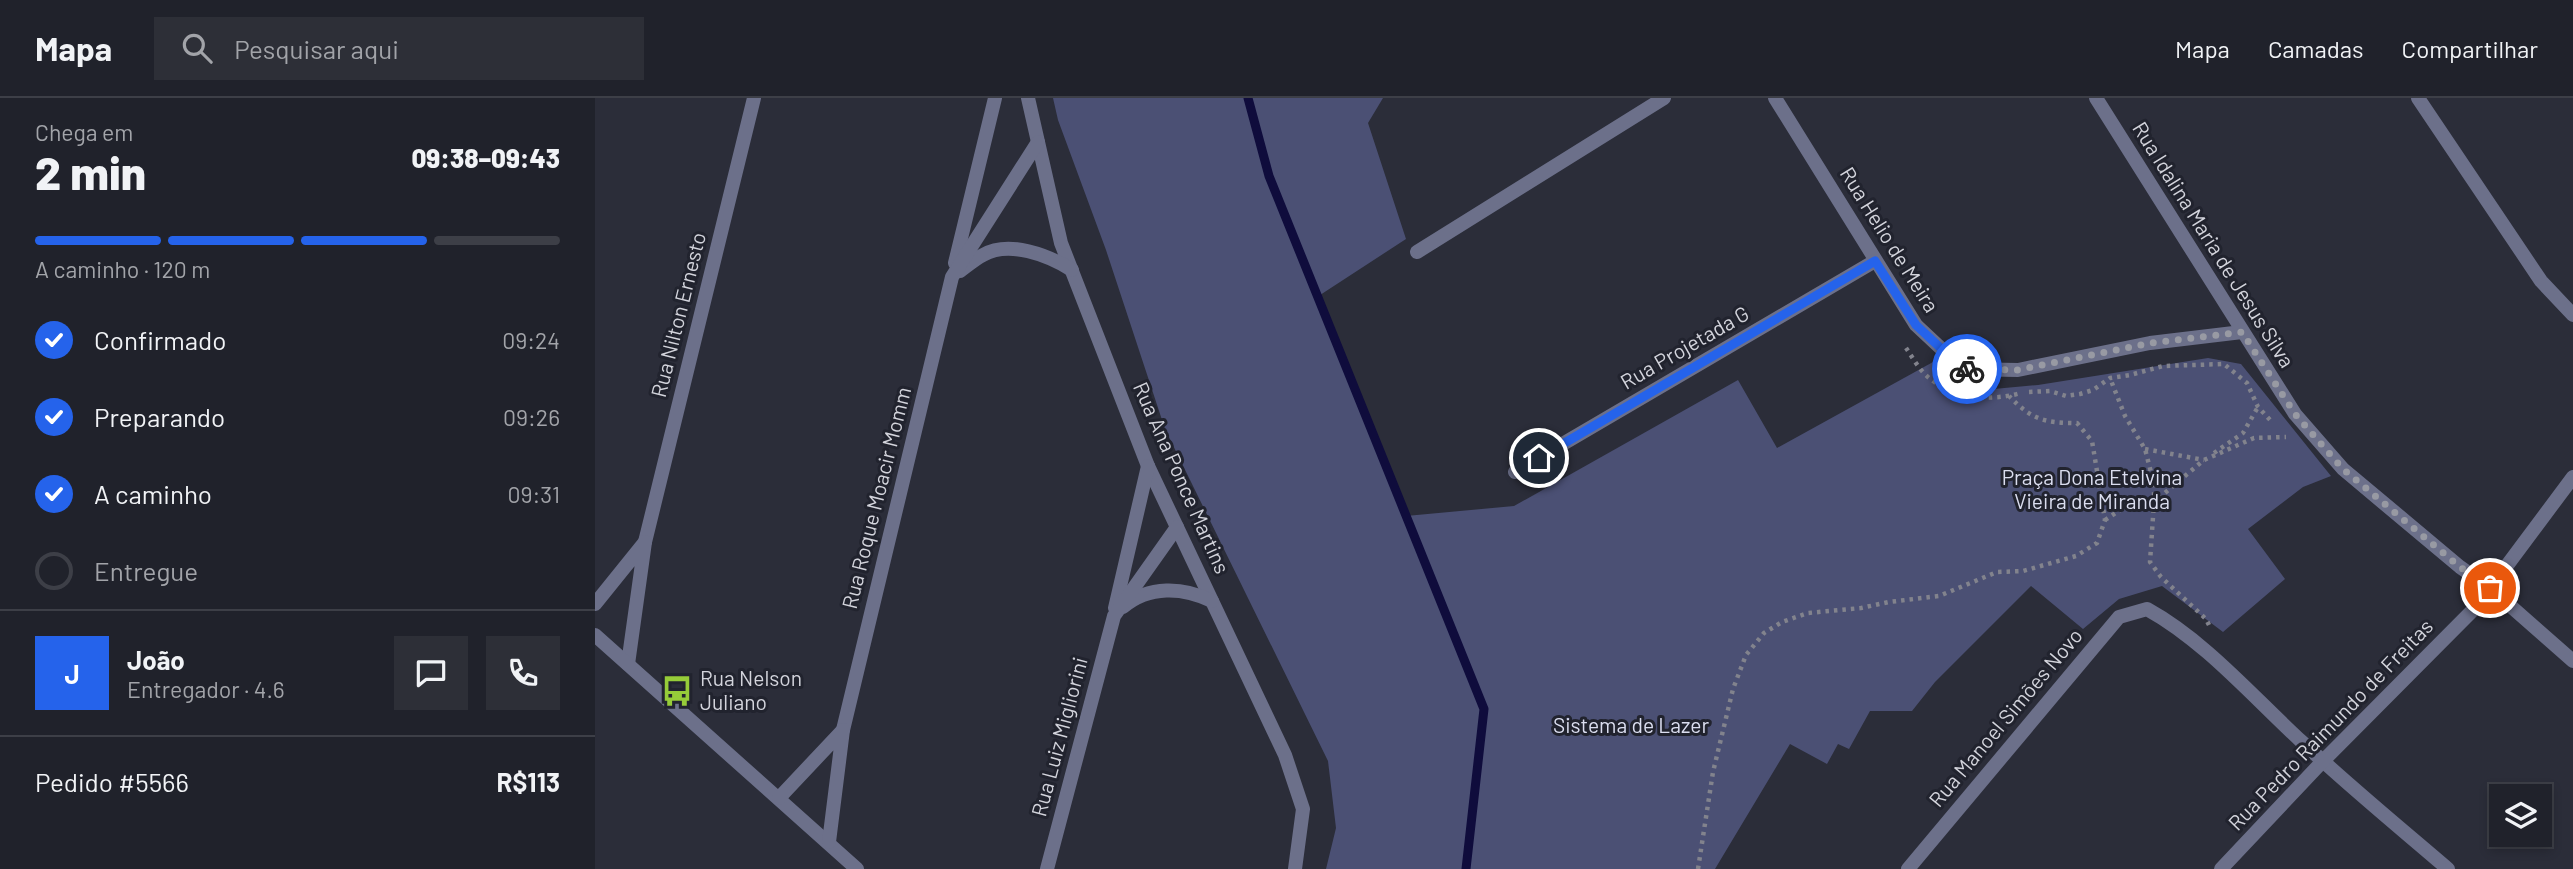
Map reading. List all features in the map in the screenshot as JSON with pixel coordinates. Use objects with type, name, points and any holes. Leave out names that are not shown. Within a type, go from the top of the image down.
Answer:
[{"type":"street","name":"Rua Nilton Ernesto","points":[[628,664],[645,542],[754,98]]},
{"type":"street","name":"Rua Roque Moacir Momm","points":[[829,842],[843,730],[995,98]]},
{"type":"street","name":"Rua Ana Ponce Martins","points":[[1028,98],[1061,243],[1148,466],[1285,755],[1303,809],[1295,869]]},
{"type":"street","points":[[1417,252],[1664,98]]},
{"type":"street","name":"Rua Helio de Meira","points":[[1775,98],[1916,325],[1963,369],[2018,370],[2151,343],[2242,332]]},
{"type":"street","name":"Rua Idalina Maria de Jesus Silva","points":[[2096,98],[2295,414],[2343,469],[2460,567],[2490,588],[2573,661]]},
{"type":"street","points":[[2418,98],[2541,281],[2573,315]]},
{"type":"street","name":"Rua Roque Moacir Momm","points":[[952,277],[1038,142]]},
{"type":"street","points":[[952,277],[985,253],[1010,249],[1054,259],[1072,270]]},
{"type":"street","name":"Rua Projetada G","points":[[1515,472],[1875,261]]},
{"type":"street","name":"Rua Luiz Migliorini","points":[[1047,869],[1114,616],[1148,466]]},
{"type":"street","name":"Rua Pedro Raimundo de Freitas","points":[[2221,869],[2322,762],[2476,607],[2573,477]]},
{"type":"street","name":"Rua Luiz Migliorini","points":[[1114,616],[1177,527]]},
{"type":"street","name":"Rua Nilton Ernesto","points":[[595,604],[645,542]]},
{"type":"street","points":[[1114,616],[1131,601],[1157,590],[1181,591],[1212,601]]},
{"type":"street","name":"Rua Manoel Simões Novo","points":[[1908,869],[2119,617],[2147,609],[2169,621],[2212,658]]},
{"type":"street","points":[[595,635],[857,869]]},
{"type":"street","points":[[2212,658],[2322,762],[2448,869]]},
{"type":"street","name":"Rua Roque Moacir Momm","points":[[779,798],[843,730]]},
{"type":"path","points":[[1903,344],[1924,373],[1952,392],[1986,399],[2027,392],[2050,391],[2066,396],[2080,394],[2092,390],[2110,378],[2163,366],[2224,364],[2247,383],[2259,407],[2294,444]]},
{"type":"path","points":[[2110,378],[2125,416],[2145,449],[2154,484],[2151,562],[2161,577],[2206,619],[2217,643],[2212,658]]},
{"type":"path","points":[[1698,869],[1713,772],[1733,689],[1746,656],[1764,633],[1782,622],[1808,613],[1939,596],[1997,572],[2023,571],[2076,556],[2097,543],[2105,520],[2092,441],[2077,423],[2038,419],[2024,412],[2009,396]]},
{"type":"path","points":[[2105,520],[2123,508],[2154,502],[2204,460],[2243,433],[2259,407]]},
{"type":"path","points":[[2145,449],[2204,460],[2254,438],[2286,437]]},
{"type":"green space","points":[[1053,98],[1383,98],[1368,123],[1406,239],[1317,297],[1406,516],[1514,506],[1738,380],[1777,448],[1933,362],[1954,382],[1983,390],[2038,385],[2208,358],[2241,364],[2331,476],[2303,487],[2248,529],[2285,579],[2223,632],[2162,586],[2119,599],[2083,629],[2031,586],[1935,682],[1912,711],[1870,711],[1849,749],[1838,744],[1827,764],[1790,744],[1715,869],[1326,869],[1336,828],[1328,761],[1165,429],[1106,250],[1058,120]]},
{"type":"waterway","points":[[1248,98],[1269,176],[1484,709],[1466,869]]},
{"type":"way so far","points":[[1967,369],[2018,370],[2151,343],[2242,332],[2295,414],[2343,469],[2460,567],[2490,588]]},
{"type":"place","name":"Rua Nelson Juliano","points":[[677,691]]},
{"type":"route","points":[[1539,458],[1875,261],[1916,325],[1963,369],[1967,369]]},
{"type":"park label","name":"Praça Dona Etelvina Vieira de Miranda","points":[[2092,490]]},
{"type":"park label","name":"Sistema de Lazer","points":[[1631,726]]}]
